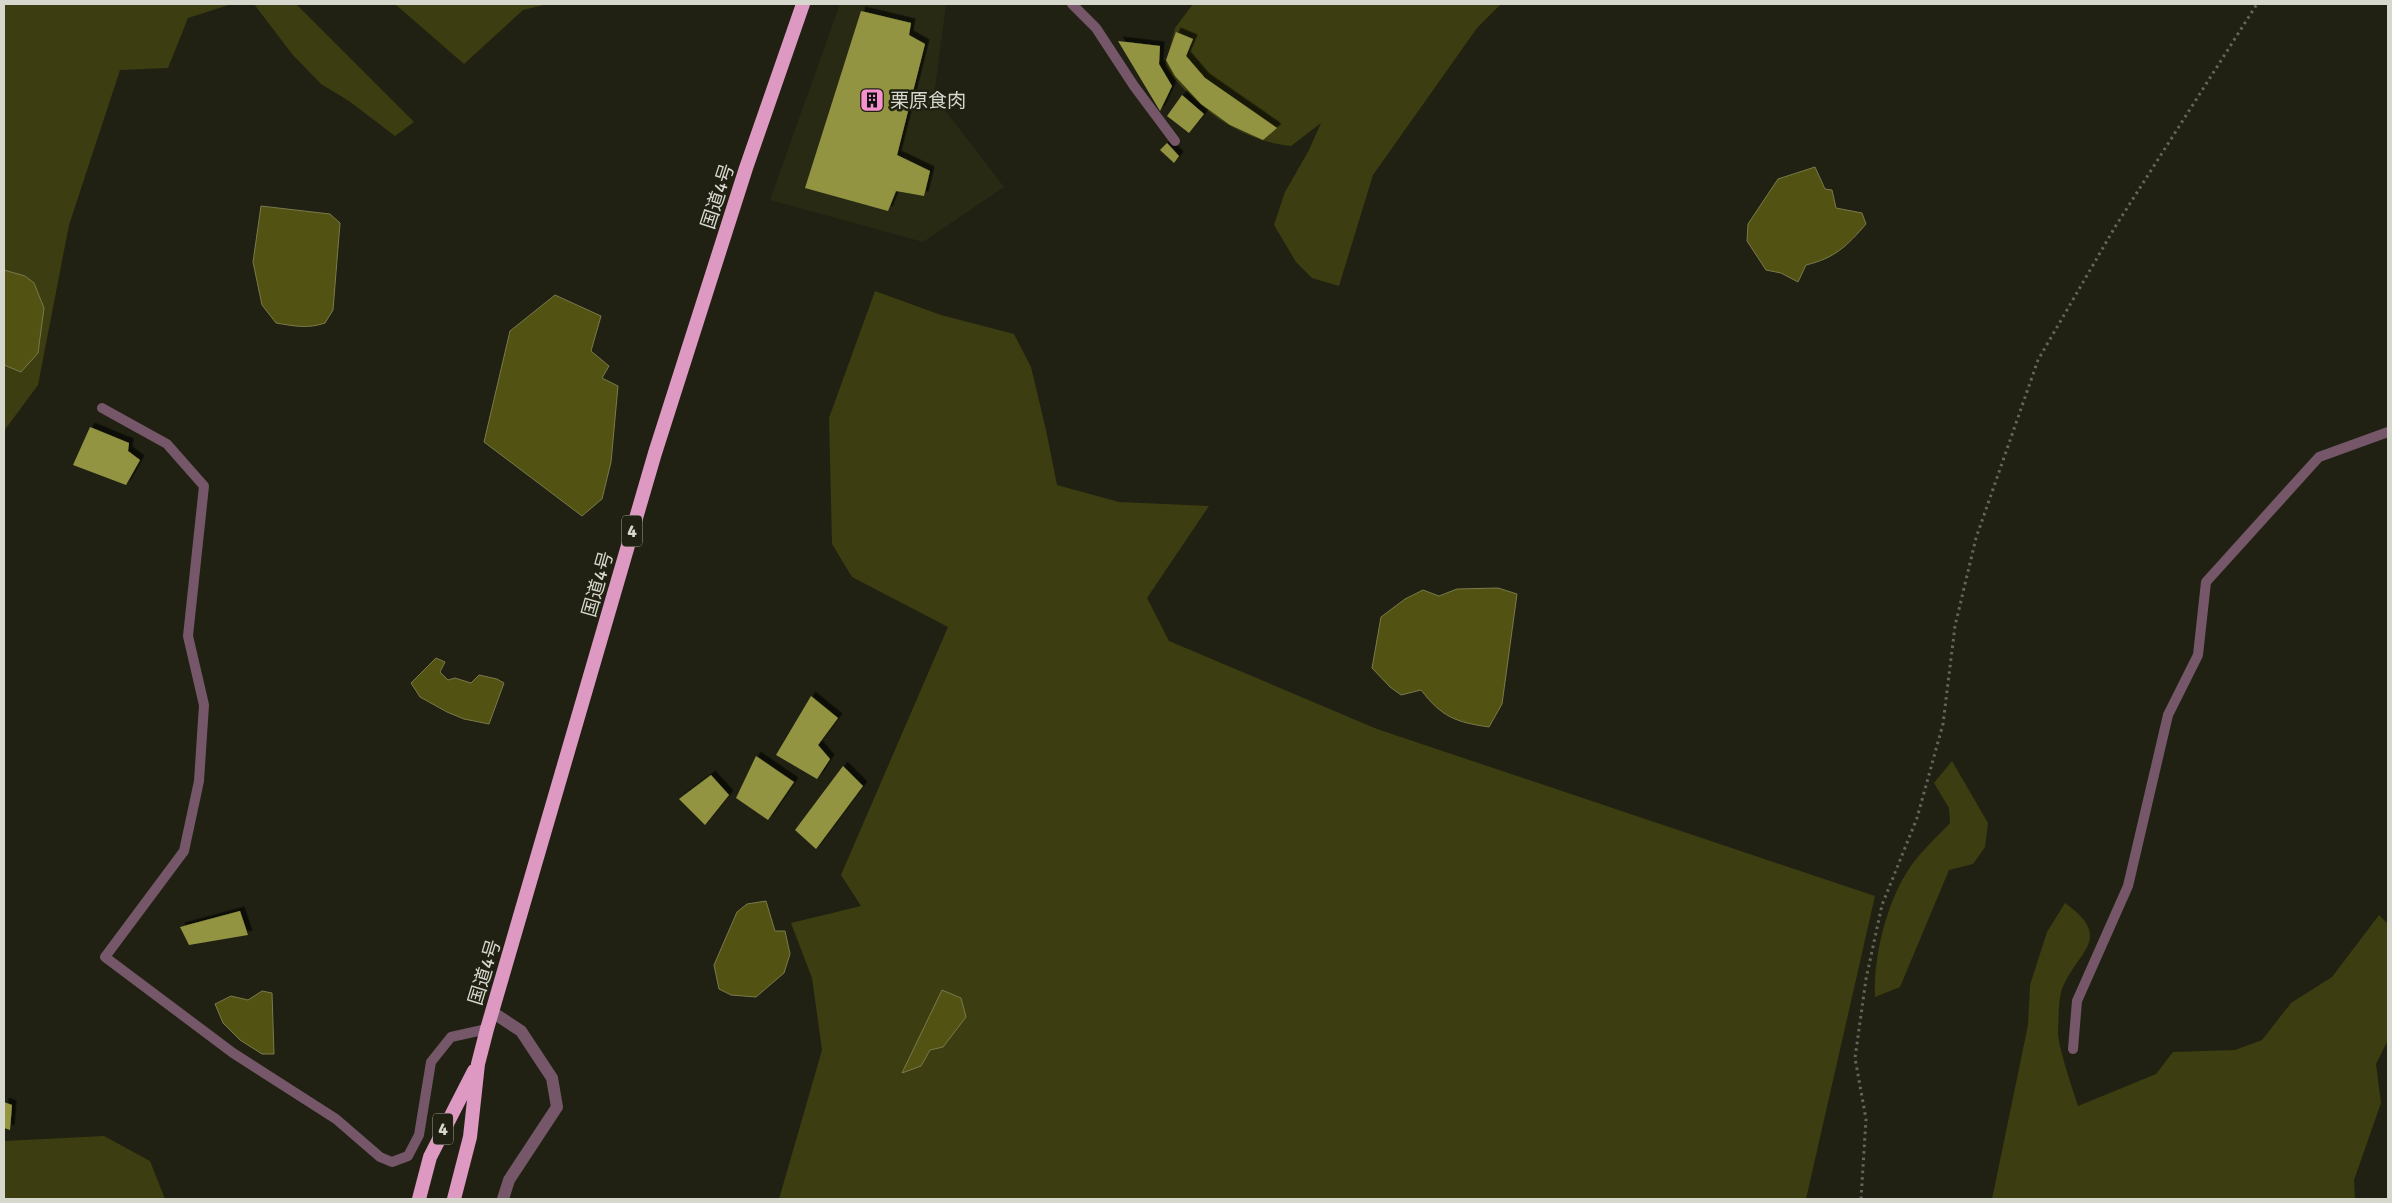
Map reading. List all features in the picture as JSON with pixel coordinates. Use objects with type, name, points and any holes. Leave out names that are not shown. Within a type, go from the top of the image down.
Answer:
[{"type":"highway","name":"国道4号","points":[[454,1199],[470,1136],[478,1064],[487,1029],[655,453],[746,168],[803,4]]},
{"type":"highway","name":"国道4号","points":[[419,1199],[430,1157],[478,1064]]},
{"type":"street","points":[[492,1012],[521,1031],[552,1078],[557,1107],[509,1180],[504,1199]]},
{"type":"lane","points":[[1072,4],[1096,28],[1134,86],[1175,141]]},
{"type":"lane","points":[[102,408],[167,444],[204,486],[188,636],[204,705],[199,781],[184,851],[104,957],[233,1053],[336,1119],[380,1157],[392,1162],[408,1156],[419,1136],[431,1062],[451,1037],[487,1029]]},
{"type":"lane","points":[[2074,1049],[2077,1000],[2128,886],[2168,715],[2198,654],[2206,582],[2319,457],[2388,432]]},
{"type":"path","points":[[1861,1199],[1866,1119],[1855,1058],[1866,979],[1882,905],[1917,818],[1943,724],[1956,626],[1976,538],[2038,360],[2114,227],[2257,4]]},
{"type":"shaded area","points":[[4,4],[232,4],[188,18],[168,68],[120,70],[69,225],[38,385],[4,431]]},
{"type":"shaded area","points":[[254,4],[296,4],[414,122],[395,136],[349,101],[321,84],[292,54]]},
{"type":"shaded area","points":[[395,4],[544,5],[523,10],[464,64]]},
{"type":"shaded area","points":[[840,4],[946,4],[934,96],[1004,187],[923,242],[770,200]]},
{"type":"shaded area","points":[[1193,4],[1501,4],[1477,28],[1373,175],[1339,286],[1312,278],[1296,262],[1274,225],[1285,192],[1309,150],[1321,123],[1291,146],[1272,143],[1254,137],[1220,120],[1190,96],[1165,67],[1175,28]]},
{"type":"shaded area","points":[[1815,167],[1825,189],[1832,190],[1836,208],[1862,213],[1866,224],[1853,239],[1833,255],[1806,265],[1798,282],[1781,273],[1766,270],[1747,241],[1748,224],[1778,179]]},
{"type":"shaded area","points":[[261,206],[330,214],[340,223],[333,310],[325,323],[295,326],[276,323],[262,305],[253,262]]},
{"type":"shaded area","points":[[4,270],[25,276],[34,283],[44,308],[38,353],[21,372],[4,365]]},
{"type":"shaded area","points":[[875,291],[941,315],[1014,334],[1031,367],[1057,485],[1119,502],[1209,506],[1147,598],[1169,641],[1377,729],[1875,896],[1806,1199],[779,1199],[822,1050],[812,978],[791,923],[861,906],[841,875],[948,627],[852,577],[832,544],[829,418]]},
{"type":"shaded area","points":[[555,295],[601,316],[591,351],[609,366],[602,378],[618,386],[611,462],[602,499],[582,516],[484,442],[510,331]]},
{"type":"shaded area","points":[[1498,588],[1517,594],[1502,704],[1489,727],[1467,723],[1450,717],[1421,690],[1401,695],[1390,687],[1372,668],[1381,617],[1405,599],[1423,590],[1439,596],[1457,589]]},
{"type":"shaded area","points":[[436,658],[445,662],[440,672],[448,680],[455,678],[471,683],[479,675],[497,679],[504,683],[489,724],[464,719],[420,697],[411,683]]},
{"type":"shaded area","points":[[1952,761],[1988,823],[1985,847],[1973,864],[1949,870],[1900,987],[1875,997],[1876,966],[1879,949],[1882,933],[1893,900],[1911,865],[1950,823],[1949,808],[1934,783]]},
{"type":"shaded area","points":[[766,901],[775,931],[785,931],[790,954],[784,973],[756,997],[731,995],[719,989],[714,965],[737,912],[747,904]]},
{"type":"shaded area","points":[[2065,903],[2080,915],[2088,926],[2090,936],[2083,955],[2068,976],[2062,989],[2059,1005],[2058,1032],[2060,1048],[2078,1106],[2156,1074],[2173,1052],[2235,1050],[2262,1040],[2291,1003],[2332,977],[2379,915],[2388,924],[2388,1040],[2376,1064],[2381,1103],[2354,1180],[2355,1199],[1992,1199],[2028,1025],[2030,985],[2047,932]]},
{"type":"shaded area","points":[[942,990],[961,998],[966,1017],[943,1047],[930,1050],[921,1066],[902,1073]]},
{"type":"shaded area","points":[[262,991],[272,993],[274,1054],[262,1054],[240,1040],[223,1023],[215,1004],[231,996],[248,1000]]},
{"type":"shaded area","points":[[104,1136],[150,1161],[165,1199],[4,1199],[4,1141]]},
{"type":"building","name":"栗原食肉","points":[[861,11],[911,23],[909,35],[925,44],[897,155],[930,171],[924,196],[896,191],[888,211],[805,188]]},
{"type":"building","points":[[1176,32],[1193,39],[1186,56],[1205,78],[1277,128],[1263,140],[1230,125],[1201,104],[1175,76],[1166,60]]},
{"type":"building","points":[[1118,41],[1160,46],[1159,64],[1172,86],[1160,111]]},
{"type":"building","points":[[1182,95],[1204,114],[1189,133],[1167,116]]},
{"type":"building","points":[[1167,143],[1179,156],[1174,163],[1160,150]]},
{"type":"building","points":[[90,427],[129,443],[128,451],[140,460],[126,485],[73,465]]},
{"type":"building","points":[[811,696],[838,718],[818,745],[830,759],[817,779],[776,755]]},
{"type":"building","points":[[756,756],[794,782],[768,820],[736,798]]},
{"type":"building","points":[[843,766],[863,786],[816,849],[795,830]]},
{"type":"building","points":[[711,775],[729,795],[705,825],[679,799]]},
{"type":"building","points":[[240,911],[248,935],[189,945],[180,927]]},
{"type":"building","points":[[4,1102],[12,1105],[10,1130],[4,1128]]},
{"type":"place","name":"栗原食肉","points":[[872,100]]}]
